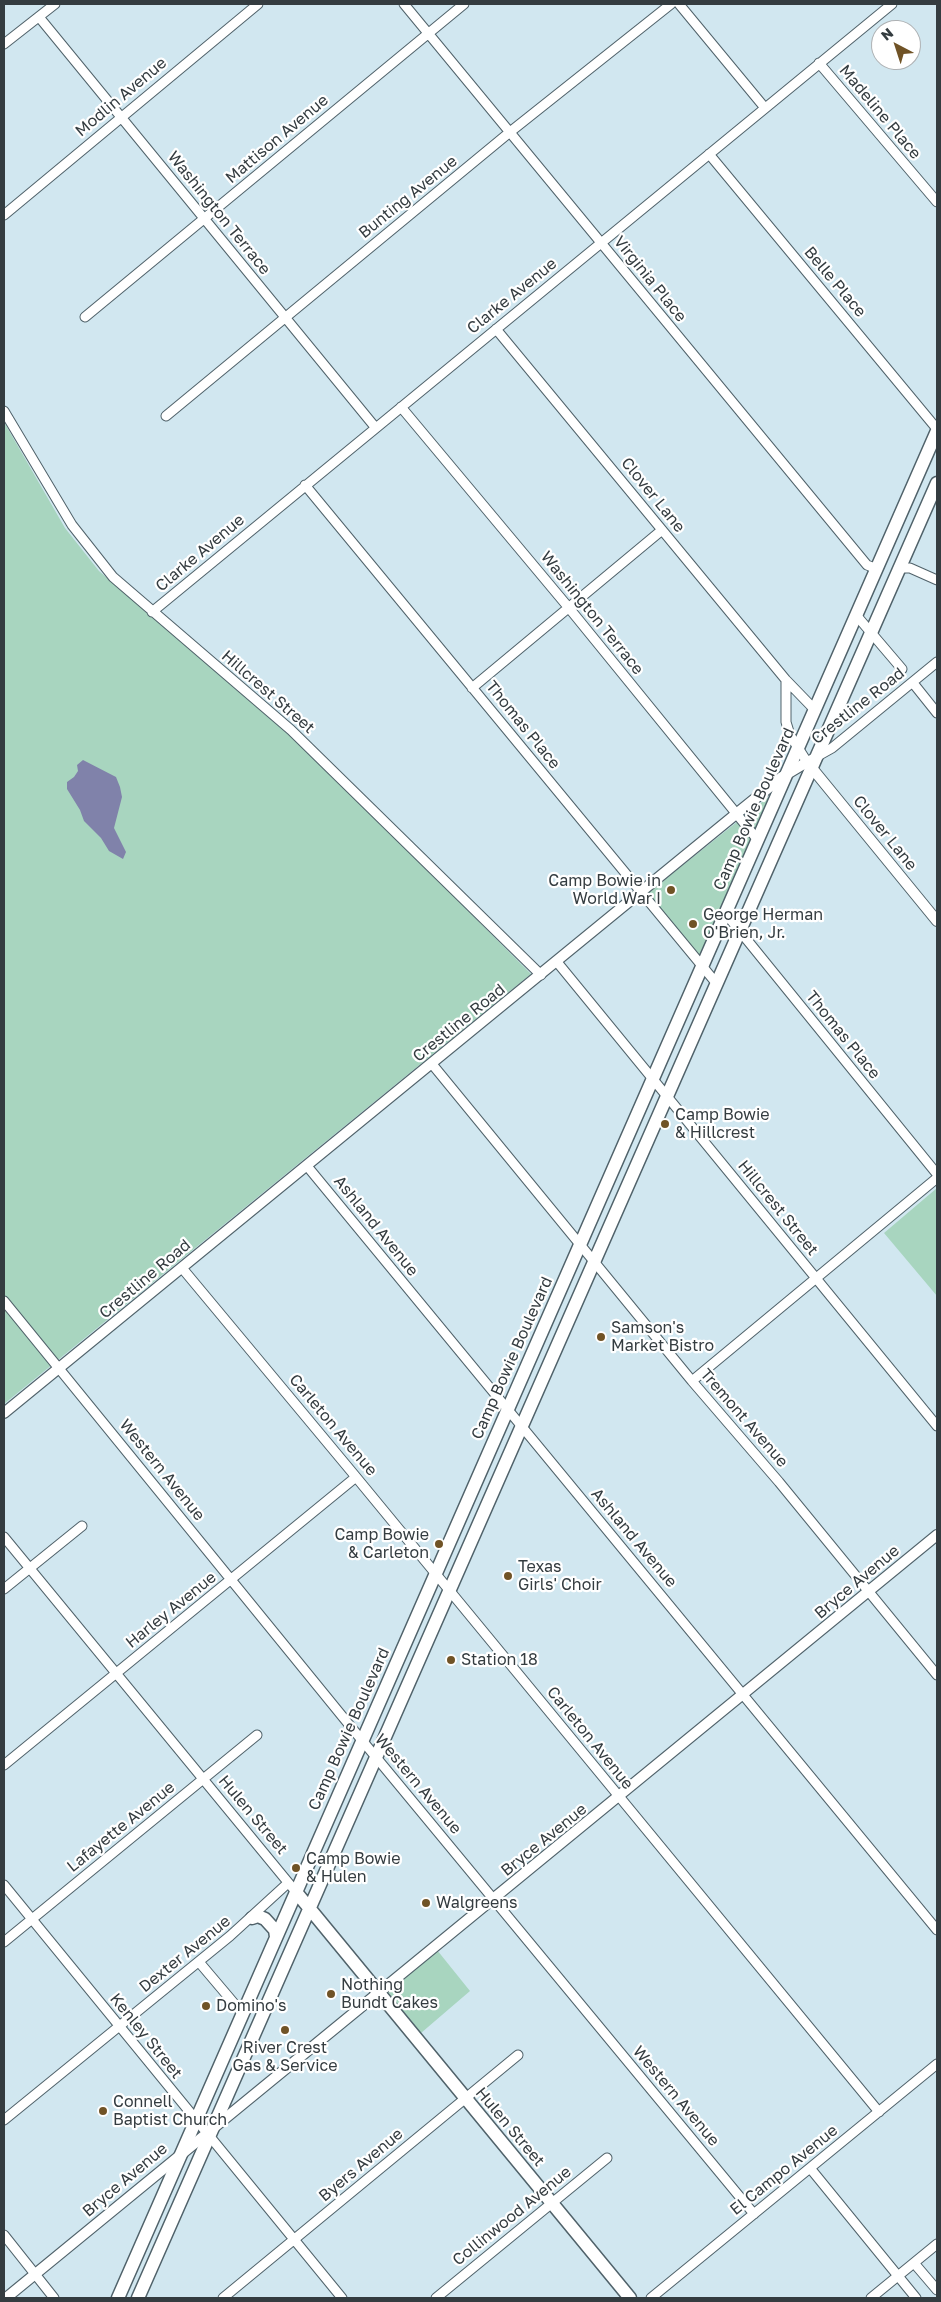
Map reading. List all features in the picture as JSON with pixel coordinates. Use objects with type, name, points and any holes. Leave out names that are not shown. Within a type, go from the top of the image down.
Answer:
[{"type":"main road","name":"Camp Bowie Boulevard","points":[[118,2298],[276,1937],[292,1887],[362,1740],[436,1573],[937,430]]},
{"type":"main road","points":[[138,2298],[209,2133],[311,1909],[451,1592],[594,1261],[740,932],[812,762],[872,632],[937,483]]},
{"type":"main road","points":[[877,569],[900,568]]},
{"type":"main road","points":[[400,1654],[420,1661]]},
{"type":"main road","name":"Hulen Street","points":[[292,1887],[630,2298]]},
{"type":"main road","points":[[252,1918],[258,1916],[265,1919],[275,1930],[276,1937]]},
{"type":"street","points":[[4,44],[55,4]]},
{"type":"street","name":"Modlin Avenue","points":[[4,215],[258,4]]},
{"type":"street","name":"Virginia Place","points":[[404,4],[867,565],[877,569]]},
{"type":"street","name":"Mattison Avenue","points":[[85,317],[464,4]]},
{"type":"street","name":"Bunting Avenue","points":[[166,416],[510,132],[671,4]]},
{"type":"street","points":[[679,4],[765,108]]},
{"type":"street","name":"Clarke Avenue","points":[[152,612],[892,4]]},
{"type":"street","name":"Washington Terrace","points":[[39,17],[375,428]]},
{"type":"street","name":"Madeline Place","points":[[819,63],[937,202]]},
{"type":"street","name":"Belle Place","points":[[708,154],[937,430]]},
{"type":"street","name":"Clover Lane","points":[[496,329],[786,680],[815,710]]},
{"type":"street","name":"Washington Terrace","points":[[401,407],[569,608],[757,839]]},
{"type":"street","name":"Hillcrest Street","points":[[4,411],[72,525],[113,577],[291,730],[541,975]]},
{"type":"street","name":"Thomas Place","points":[[305,486],[717,984]]},
{"type":"street","points":[[472,688],[662,530]]},
{"type":"street","points":[[900,568],[910,568],[937,580]]},
{"type":"street","points":[[856,615],[902,669]]},
{"type":"street","name":"Crestline Road","points":[[4,1413],[736,814],[787,774],[812,762],[832,748],[937,662]]},
{"type":"street","name":"Clover Lane","points":[[786,680],[786,722],[798,750],[812,762],[937,921]]},
{"type":"street","points":[[913,683],[937,713]]},
{"type":"street","name":"Thomas Place","points":[[726,914],[937,1174]]},
{"type":"street","name":"Hillcrest Street","points":[[557,962],[937,1426]]},
{"type":"street","name":"Tremont Avenue","points":[[432,1064],[692,1381],[937,1675]]},
{"type":"street","name":"Ashland Avenue","points":[[307,1166],[937,1930]]},
{"type":"street","points":[[692,1381],[937,1178]]},
{"type":"street","name":"Carleton Avenue","points":[[182,1268],[436,1573],[879,2112]]},
{"type":"street","name":"Western Avenue","points":[[4,1301],[362,1740],[754,2214]]},
{"type":"street","name":"Harley Avenue","points":[[4,1766],[356,1477]]},
{"type":"street","points":[[4,1589],[82,1526]]},
{"type":"street","name":"Bryce Avenue","points":[[6,2298],[456,1928],[494,1900],[620,1797],[937,1535]]},
{"type":"street","name":"Hulen Street","points":[[4,1537],[292,1887]]},
{"type":"street","name":"Lafayette Avenue","points":[[4,1942],[257,1734]]},
{"type":"street","name":"Kenley Street","points":[[4,1885],[119,2027],[209,2133],[293,2240],[342,2298]]},
{"type":"street","name":"Dexter Avenue","points":[[4,2120],[199,1962],[252,1918],[258,1910],[292,1887]]},
{"type":"street","points":[[199,1962],[243,2014]]},
{"type":"street","name":"Byers Avenue","points":[[223,2298],[518,2055]]},
{"type":"street","name":"El Campo Avenue","points":[[651,2298],[937,2064]]},
{"type":"street","name":"Collinwood Avenue","points":[[436,2298],[607,2158]]},
{"type":"street","points":[[810,2168],[916,2298]]},
{"type":"street","points":[[4,2235],[54,2298]]},
{"type":"street","points":[[871,2298],[937,2244]]},
{"type":"street","points":[[914,2263],[937,2290]]},
{"type":"green space","points":[[4,422],[65,528],[99,571],[289,735],[364,806],[531,974],[4,1404]]},
{"type":"green space","points":[[772,794],[699,957],[648,893]]},
{"type":"green space","points":[[937,1188],[937,1296],[884,1233]]},
{"type":"green space","points":[[437,1950],[470,1991],[421,2033],[388,1992]]},
{"type":"water","points":[[83,760],[116,777],[122,797],[114,828],[126,852],[123,859],[109,851],[101,838],[84,821],[80,810],[67,789],[67,782],[74,777],[78,771],[77,765]]},
{"type":"place","name":"Camp Bowie in World War I","points":[[671,890]]},
{"type":"place","name":"George Herman O'Brien, Jr.","points":[[693,924]]},
{"type":"place","name":"Camp Bowie & Hillcrest","points":[[665,1124]]},
{"type":"place","name":"Samson's Market Bistro","points":[[601,1337]]},
{"type":"place","name":"Camp Bowie & Carleton","points":[[439,1544]]},
{"type":"place","name":"Texas Girls' Choir","points":[[508,1576]]},
{"type":"place","name":"Station 18","points":[[451,1660]]},
{"type":"place","name":"Camp Bowie & Hulen","points":[[296,1868]]},
{"type":"place","name":"Walgreens","points":[[426,1903]]},
{"type":"place","name":"Nothing Bundt Cakes","points":[[331,1994]]},
{"type":"place","name":"Domino's","points":[[206,2006]]},
{"type":"place","name":"River Crest Gas & Service","points":[[285,2030]]},
{"type":"place","name":"Connell Baptist Church","points":[[103,2111]]}]
